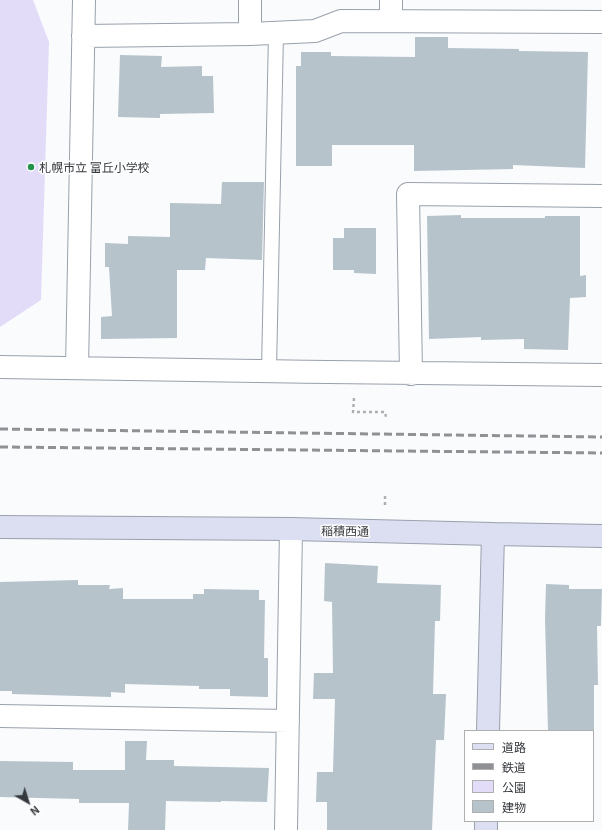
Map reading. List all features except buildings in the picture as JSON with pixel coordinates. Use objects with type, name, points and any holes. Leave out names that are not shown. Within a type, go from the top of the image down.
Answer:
[{"type":"street","points":[[77,368],[84,0]]},
{"type":"street","points":[[250,0],[250,34]]},
{"type":"street","points":[[83,36],[250,34],[315,31],[340,21],[391,10],[602,22]]},
{"type":"street","points":[[411,374],[408,194],[602,196]]},
{"type":"street","points":[[0,368],[269,370],[411,374],[602,375]]},
{"type":"street","name":"稲積西通","points":[[0,527],[291,529],[602,536]]},
{"type":"street","points":[[286,830],[291,529]]},
{"type":"street","points":[[488,730],[493,534]]},
{"type":"street","points":[[0,716],[288,721]]},
{"type":"lane","points":[[269,370],[276,33]]},
{"type":"path","points":[[354,397],[354,412],[385,412],[386,417]]},
{"type":"green space","name":"札幌市立 富丘小学校","points":[[0,0],[33,0],[49,42],[41,300],[0,327]]},
{"type":"railway","points":[[0,429],[602,437]]},
{"type":"railway","points":[[0,447],[602,453]]},
{"type":"place","name":"札幌市立 富丘小学校","points":[[31,167]]}]
